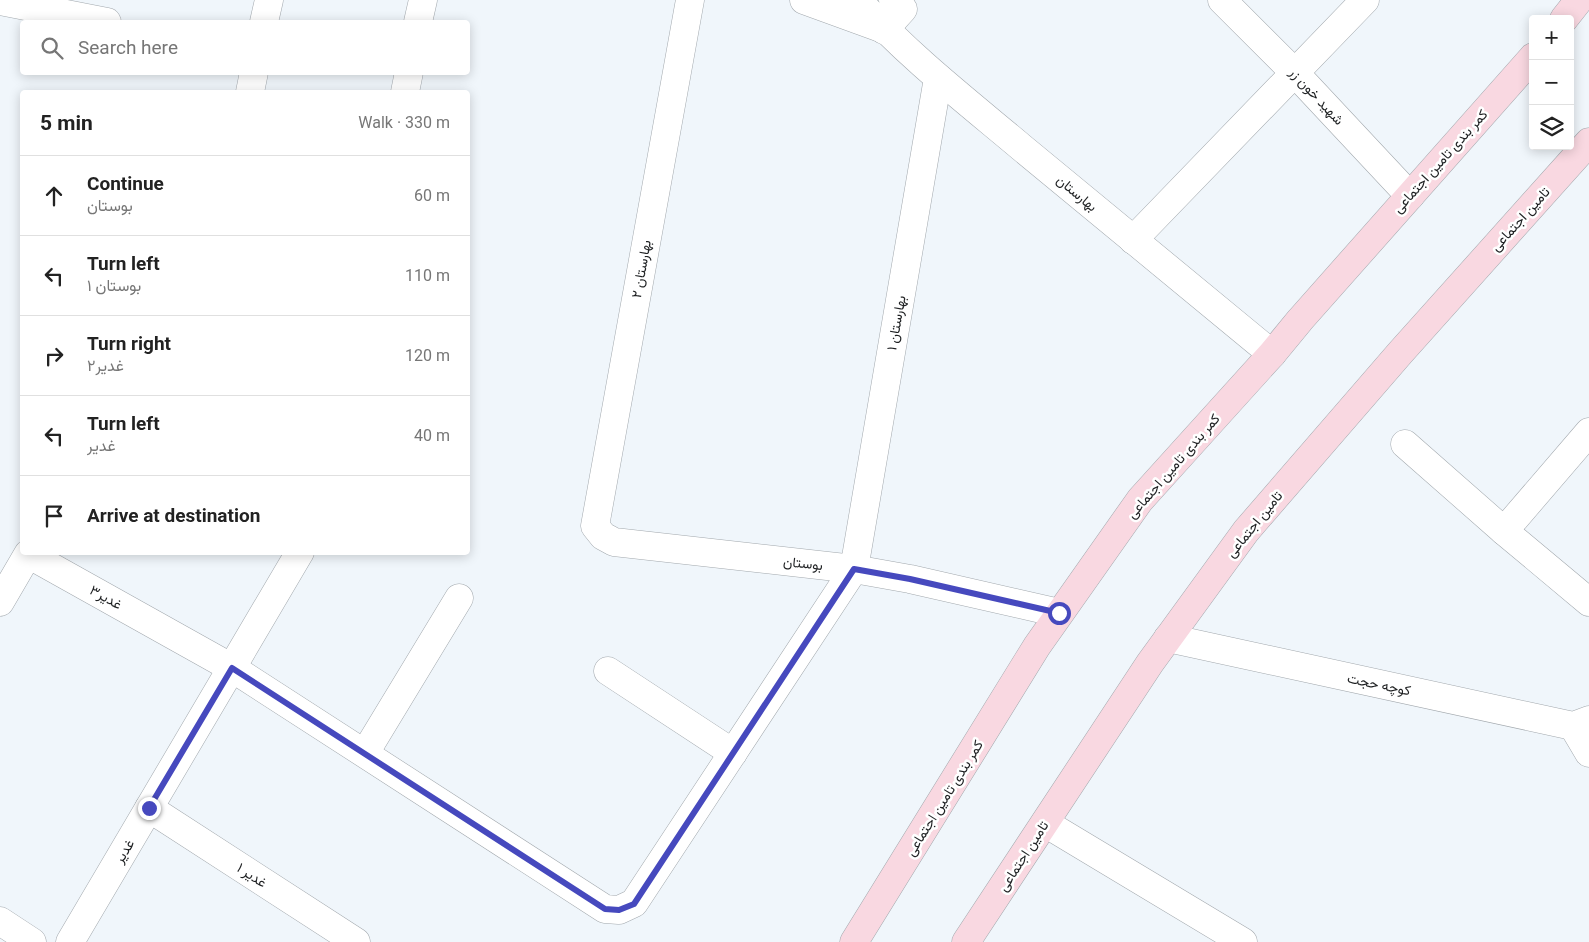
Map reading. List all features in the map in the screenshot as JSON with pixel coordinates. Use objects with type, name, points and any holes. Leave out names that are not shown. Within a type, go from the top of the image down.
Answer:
[{"type":"main road","points":[[1567,15],[1579,0]]},
{"type":"main road","name":"کمر بندی تامین اجتماعی","points":[[854,942],[1037,646],[1140,500],[1272,354],[1530,60]]},
{"type":"main road","name":"تامین اجتماعی","points":[[966,942],[1168,638],[1246,531],[1394,360],[1589,142]]},
{"type":"street","points":[[264,20],[268,0]]},
{"type":"street","points":[[418,20],[423,0]]},
{"type":"street","name":"بهارستان ٢","points":[[603,536],[595,526],[690,0]]},
{"type":"street","name":"بهارستان","points":[[804,0],[884,30]]},
{"type":"street","name":"بهارستان","points":[[858,0],[884,30],[938,78],[1272,354]]},
{"type":"street","points":[[884,30],[903,9],[893,0]]},
{"type":"street","name":"شهید خون زر","points":[[1222,0],[1294,72],[1410,196]]},
{"type":"street","points":[[1133,240],[1365,0]]},
{"type":"street","points":[[0,1],[97,20]]},
{"type":"street","points":[[250,90],[253,75]]},
{"type":"street","points":[[405,90],[408,75]]},
{"type":"street","name":"بهارستان ١","points":[[854,569],[938,78]]},
{"type":"street","points":[[1504,530],[1589,432]]},
{"type":"street","points":[[1405,444],[1589,602]]},
{"type":"street","name":"بوستان","points":[[603,536],[614,542],[854,569],[910,579],[1059,613]]},
{"type":"street","name":"غدیر٣","points":[[0,602],[27,555]]},
{"type":"street","name":"غدیر٣","points":[[30,555],[232,668]]},
{"type":"street","name":"غدیر","points":[[70,942],[298,555]]},
{"type":"street","points":[[232,668],[605,909],[619,910],[634,904],[854,569]]},
{"type":"street","points":[[365,753],[459,598]]},
{"type":"street","name":"کوچه حجت","points":[[1168,638],[1581,723]]},
{"type":"street","points":[[608,671],[733,753]]},
{"type":"street","points":[[1581,723],[1589,753]]},
{"type":"street","name":"غدیر ١","points":[[149,808],[356,942]]},
{"type":"street","points":[[1045,823],[1243,942]]},
{"type":"street","points":[[0,921],[32,942]]},
{"type":"route","points":[[149,808],[232,668],[605,909],[619,910],[634,904],[854,569],[910,579],[1059,613]]}]
